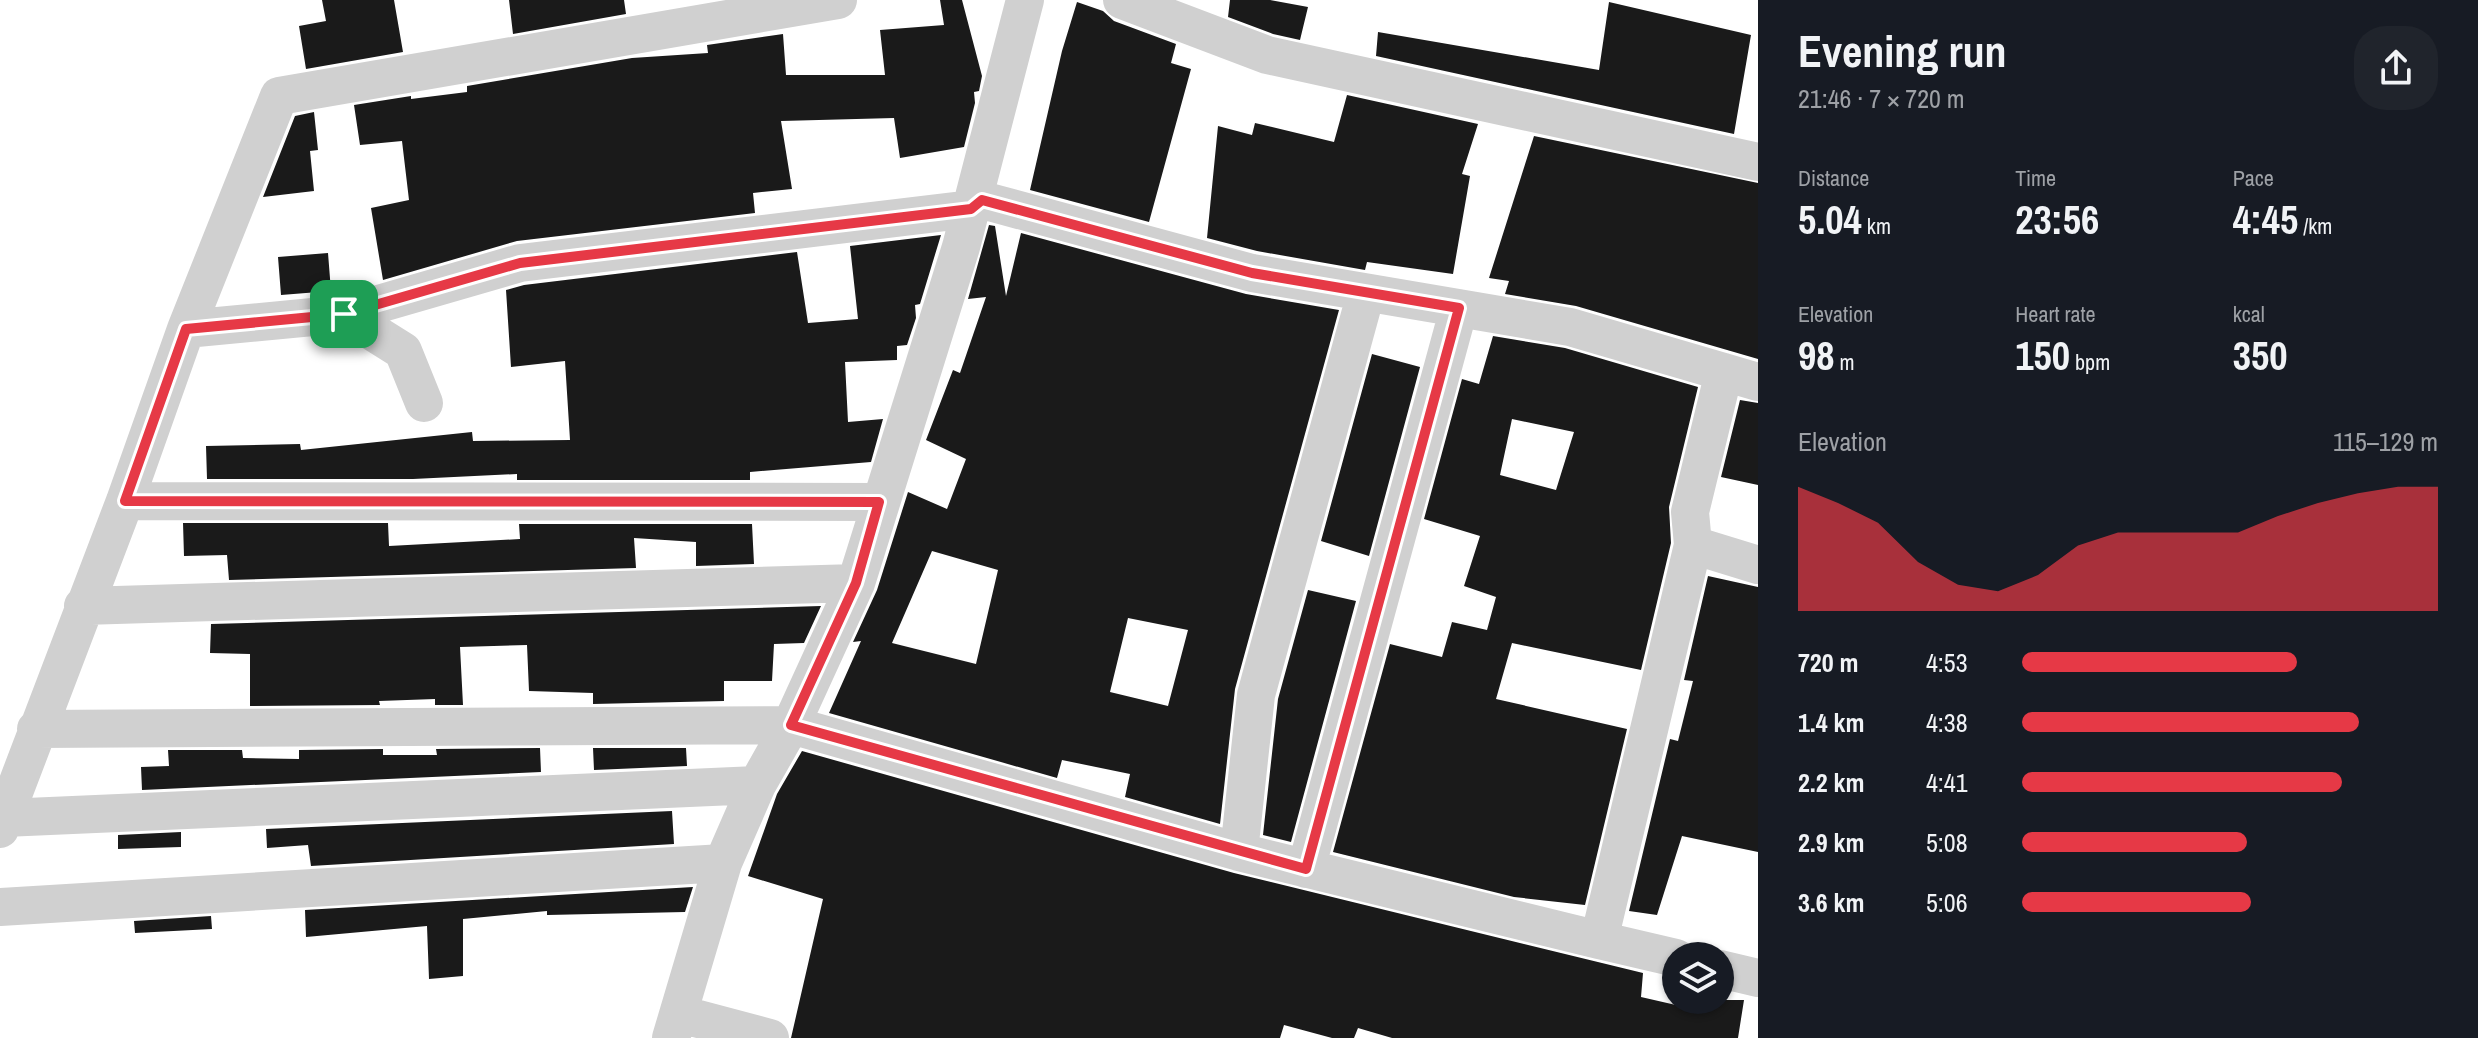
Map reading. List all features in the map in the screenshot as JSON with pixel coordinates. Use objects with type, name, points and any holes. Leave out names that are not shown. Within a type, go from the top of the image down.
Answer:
[{"type":"street","points":[[757,785],[2,824],[125,501],[186,329],[279,96],[838,0]]},
{"type":"street","points":[[770,1038],[675,1026],[723,863],[757,785],[791,725],[856,583],[971,209],[1025,0]]},
{"type":"street","points":[[1122,0],[1267,55],[1758,162]]},
{"type":"street","points":[[186,329],[344,314],[520,263],[971,209],[982,200],[1252,273],[1570,327],[1741,377],[1690,512],[1693,545],[1599,940]]},
{"type":"street","points":[[1239,852],[1256,695],[1366,293]]},
{"type":"street","points":[[1306,869],[1459,308]]},
{"type":"street","points":[[344,314],[403,351],[424,403]]},
{"type":"street","points":[[125,501],[879,502]]},
{"type":"street","points":[[1693,545],[1758,565]]},
{"type":"street","points":[[83,606],[856,583]]},
{"type":"street","points":[[36,729],[791,725],[1239,852],[1662,955]]},
{"type":"street","points":[[0,907],[723,863]]},
{"type":"street","points":[[1734,972],[1758,978]]},
{"type":"building","points":[[322,0],[394,0],[403,52],[306,69],[299,26],[326,21]]},
{"type":"building","points":[[509,0],[624,0],[626,14],[513,34]]},
{"type":"building","points":[[940,0],[962,0],[982,76],[979,91],[974,92],[975,103],[964,147],[900,158],[894,118],[781,121],[792,189],[753,193],[755,213],[517,241],[383,280],[371,208],[409,200],[402,141],[360,145],[354,105],[411,96],[411,99],[467,92],[467,86],[632,58],[708,53],[707,45],[783,34],[786,75],[885,75],[880,30],[944,25]]},
{"type":"building","points":[[1230,0],[1270,0],[1308,7],[1300,40],[1273,34],[1228,17]]},
{"type":"building","points":[[1077,2],[1103,11],[1114,21],[1176,44],[1171,63],[1191,69],[1149,222],[1030,190],[1062,51]]},
{"type":"building","points":[[1609,2],[1751,35],[1734,134],[1376,56],[1378,32],[1599,70]]},
{"type":"building","points":[[1347,95],[1478,124],[1462,174],[1470,176],[1453,274],[1367,262],[1365,270],[1257,251],[1207,238],[1218,126],[1252,135],[1255,123],[1334,142]]},
{"type":"building","points":[[314,112],[318,150],[310,151],[314,191],[263,197],[295,116]]},
{"type":"building","points":[[1534,136],[1758,183],[1758,359],[1576,306],[1505,294],[1509,281],[1489,278]]},
{"type":"building","points":[[989,225],[995,226],[1006,296],[1021,233],[1246,294],[1339,310],[1235,689],[1220,824],[1125,797],[1130,774],[1062,760],[1057,778],[829,713],[861,641],[853,642],[877,590],[908,492],[947,509],[966,459],[926,440],[953,370],[960,373],[986,297],[968,299]],"holes":[[[932,551],[998,570],[976,664],[892,643]],[[1128,618],[1188,630],[1168,706],[1110,692]]]},
{"type":"building","points":[[941,235],[920,304],[915,305],[916,318],[907,345],[897,346],[897,360],[845,362],[848,422],[883,419],[871,462],[750,472],[750,480],[517,480],[517,474],[413,479],[207,479],[206,446],[300,444],[301,450],[472,432],[473,441],[570,440],[565,361],[511,367],[506,290],[524,285],[797,252],[808,323],[858,319],[850,246]]},
{"type":"building","points":[[328,253],[331,291],[281,295],[278,257]]},
{"type":"building","points":[[1493,336],[1565,348],[1698,387],[1669,507],[1671,543],[1641,670],[1512,643],[1496,699],[1627,729],[1585,905],[1514,897],[1333,852],[1390,644],[1442,657],[1452,622],[1487,630],[1496,597],[1464,586],[1480,536],[1424,519],[1462,379],[1479,384]],"holes":[[[1512,419],[1574,432],[1556,490],[1500,475]]]},
{"type":"building","points":[[1372,354],[1420,367],[1369,556],[1321,541]]},
{"type":"building","points":[[1740,400],[1758,403],[1758,485],[1721,477]]},
{"type":"building","points":[[183,523],[388,523],[389,546],[520,539],[519,524],[752,524],[754,564],[696,566],[696,542],[634,538],[636,568],[229,580],[227,555],[184,556]]},
{"type":"building","points":[[1708,576],[1758,587],[1758,852],[1682,836],[1657,915],[1629,911],[1670,739],[1678,741],[1693,681],[1684,680]]},
{"type":"building","points":[[1308,590],[1356,601],[1291,842],[1263,835],[1278,699]]},
{"type":"building","points":[[821,606],[804,643],[774,644],[772,681],[724,681],[724,701],[593,704],[593,693],[529,691],[527,645],[460,647],[463,705],[435,705],[435,699],[379,701],[380,705],[250,706],[250,654],[210,653],[211,624]]},
{"type":"building","points":[[540,748],[541,772],[142,790],[141,767],[169,766],[168,750],[242,750],[243,758],[299,759],[299,750],[383,749],[383,755],[437,755],[436,749]]},
{"type":"building","points":[[593,748],[686,748],[687,766],[594,770]]},
{"type":"building","points":[[802,751],[1234,873],[1643,973],[1641,997],[1662,1002],[1662,1014],[1734,1014],[1734,1000],[1744,1000],[1738,1038],[1392,1038],[1358,1028],[1354,1038],[1332,1038],[1284,1025],[1280,1038],[791,1038],[823,899],[748,876],[777,794]]},
{"type":"building","points":[[672,811],[674,844],[311,866],[308,845],[267,848],[266,829]]},
{"type":"building","points":[[181,832],[181,847],[118,849],[118,835]]},
{"type":"building","points":[[693,887],[685,912],[547,915],[547,911],[463,919],[463,976],[429,979],[427,926],[306,937],[305,910]]},
{"type":"building","points":[[211,916],[212,929],[135,933],[134,921]]},
{"type":"route","points":[[982,200],[1252,273],[1459,308],[1306,869],[791,725],[856,583],[879,502],[125,501],[186,329],[344,314],[520,263],[971,209],[982,200]]}]
